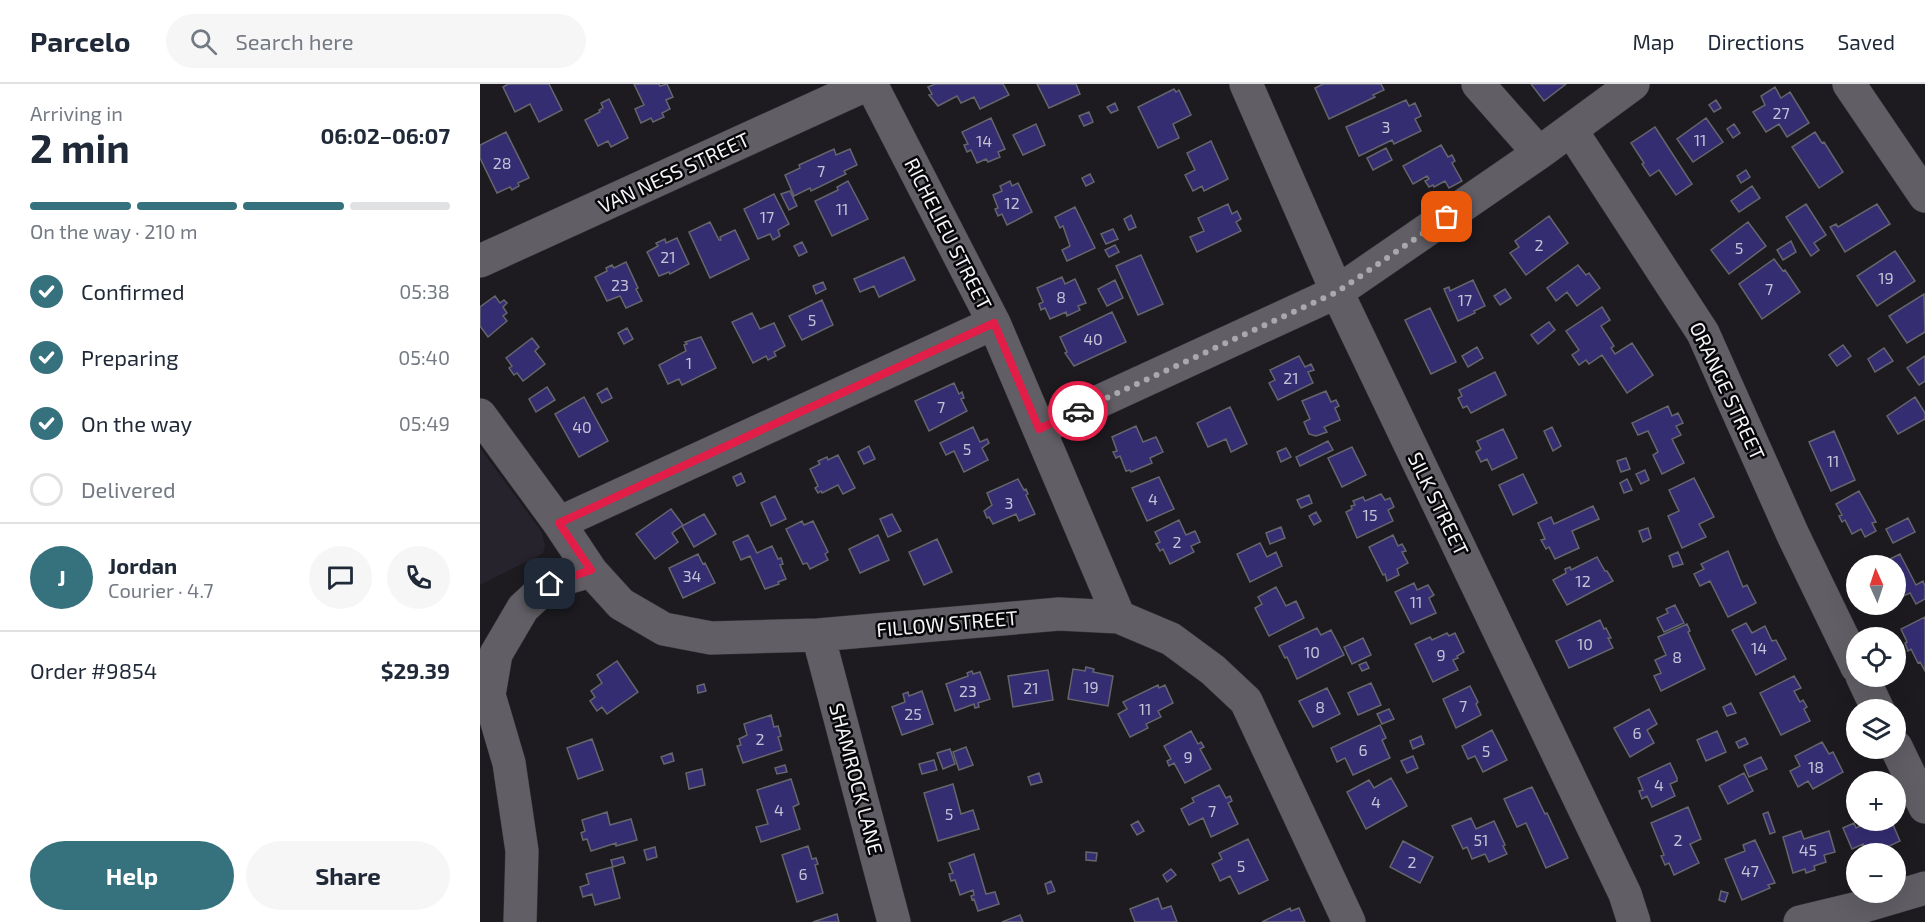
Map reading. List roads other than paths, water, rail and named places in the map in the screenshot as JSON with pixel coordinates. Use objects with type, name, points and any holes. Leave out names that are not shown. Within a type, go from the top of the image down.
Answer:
[{"type":"street","name":"VAN NESS STREET","points":[[480,261],[870,84]]},
{"type":"street","name":"RICHELIEU STREET","points":[[870,84],[994,323],[1119,617]]},
{"type":"street","name":"SILK STREET","points":[[1246,84],[1337,292],[1625,894],[1634,922]]},
{"type":"street","points":[[1478,84],[1539,153]]},
{"type":"street","points":[[1039,429],[1337,292],[1539,153],[1633,84]]},
{"type":"street","points":[[1849,84],[1925,196]]},
{"type":"street","name":"ORANGE STREET","points":[[1571,130],[1703,333],[1793,535],[1846,644]]},
{"type":"street","points":[[559,523],[994,323]]},
{"type":"street","name":"FILLOW STREET","points":[[480,416],[591,570],[621,604],[664,629],[711,638],[818,635],[1059,614],[1119,617],[1171,639],[1213,670],[1246,701],[1349,922]]},
{"type":"street","points":[[520,922],[522,851],[519,829],[509,762],[489,695],[496,654],[523,608],[550,584],[591,570]]},
{"type":"street","name":"SHAMROCK LANE","points":[[818,635],[894,922]]},
{"type":"street","points":[[1902,759],[1925,807]]},
{"type":"street","points":[[1800,922],[1925,888]]}]
